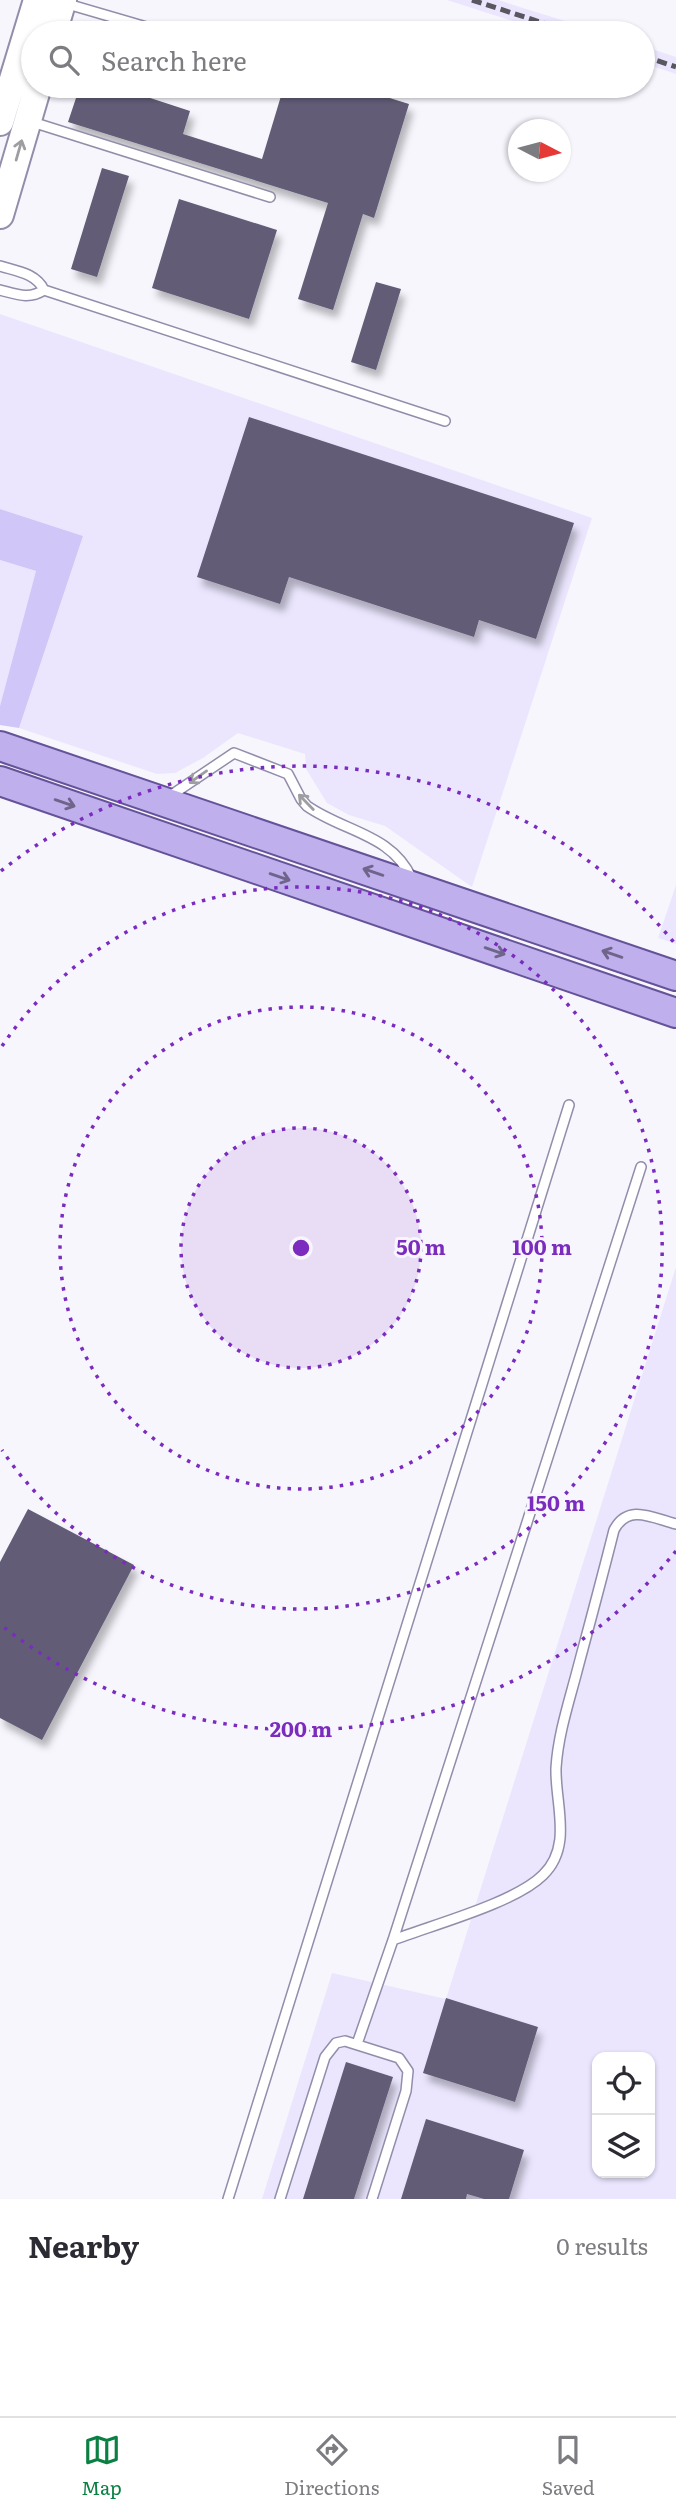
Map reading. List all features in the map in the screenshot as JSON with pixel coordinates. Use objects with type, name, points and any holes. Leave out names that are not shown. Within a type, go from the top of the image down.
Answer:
[{"type":"main road","points":[[53,21],[54,0]]},
{"type":"main road","points":[[45,21],[54,0]]},
{"type":"main road","points":[[0,122],[21,75]]},
{"type":"main road","points":[[0,215],[34,98]]},
{"type":"main road","points":[[0,746],[676,976]]},
{"type":"main road","points":[[0,781],[676,1013]]},
{"type":"lane","points":[[54,0],[126,21]]},
{"type":"lane","points":[[27,121],[270,197]]},
{"type":"lane","points":[[0,265],[32,276],[40,282],[44,290],[445,421]]},
{"type":"lane","points":[[0,290],[27,297],[35,296],[44,290]]},
{"type":"lane","points":[[163,802],[233,752],[288,774],[307,806],[394,852],[408,870],[415,886]]},
{"type":"lane","points":[[228,2199],[569,1105]]},
{"type":"lane","points":[[357,2044],[642,1167]]},
{"type":"lane","points":[[393,1940],[510,1896],[530,1886],[555,1860],[560,1845],[561,1827],[557,1795],[559,1744],[614,1530],[625,1516],[634,1513],[676,1524]]},
{"type":"lane","points":[[280,2199],[325,2057],[336,2043],[345,2041],[399,2058],[408,2071],[409,2081],[372,2199]]},
{"type":"shaded area","points":[[447,0],[498,0],[565,21],[513,21]]},
{"type":"shaded area","points":[[655,50],[676,57],[676,74],[655,67]]},
{"type":"shaded area","points":[[0,314],[592,518],[472,887],[385,826],[349,815],[327,803],[306,769],[305,754],[238,733],[203,758],[175,773],[157,774],[19,728],[83,536],[0,509]]},
{"type":"shaded area","points":[[0,509],[83,536],[19,728],[0,725],[0,706],[36,571],[0,560]]},
{"type":"shaded area","points":[[0,560],[36,571],[0,706]]},
{"type":"shaded area","points":[[676,885],[676,944],[658,938]]},
{"type":"shaded area","points":[[676,1267],[676,2199],[262,2199],[332,1973],[446,1999]]},
{"type":"building","points":[[76,98],[150,98],[190,111],[183,134],[262,159],[280,98],[390,98],[409,104],[374,218],[363,214],[333,310],[298,299],[328,203],[68,122]]},
{"type":"building","points":[[102,168],[129,176],[97,277],[71,269]]},
{"type":"building","points":[[179,199],[277,230],[249,319],[152,288]]},
{"type":"building","points":[[376,282],[401,289],[376,370],[351,362]]},
{"type":"building","points":[[249,417],[574,523],[536,639],[479,620],[474,637],[289,577],[280,604],[197,577]]},
{"type":"building","points":[[28,1509],[134,1565],[42,1740],[0,1718],[0,1562]]},
{"type":"building","points":[[446,1998],[538,2027],[515,2102],[423,2073]]},
{"type":"building","points":[[346,2062],[393,2077],[354,2199],[303,2199]]},
{"type":"building","points":[[426,2119],[524,2150],[509,2199],[484,2199],[467,2194],[466,2199],[401,2199]]},
{"type":"railway","points":[[472,0],[537,21]]},
{"type":"railway","points":[[655,60],[676,67]]}]
